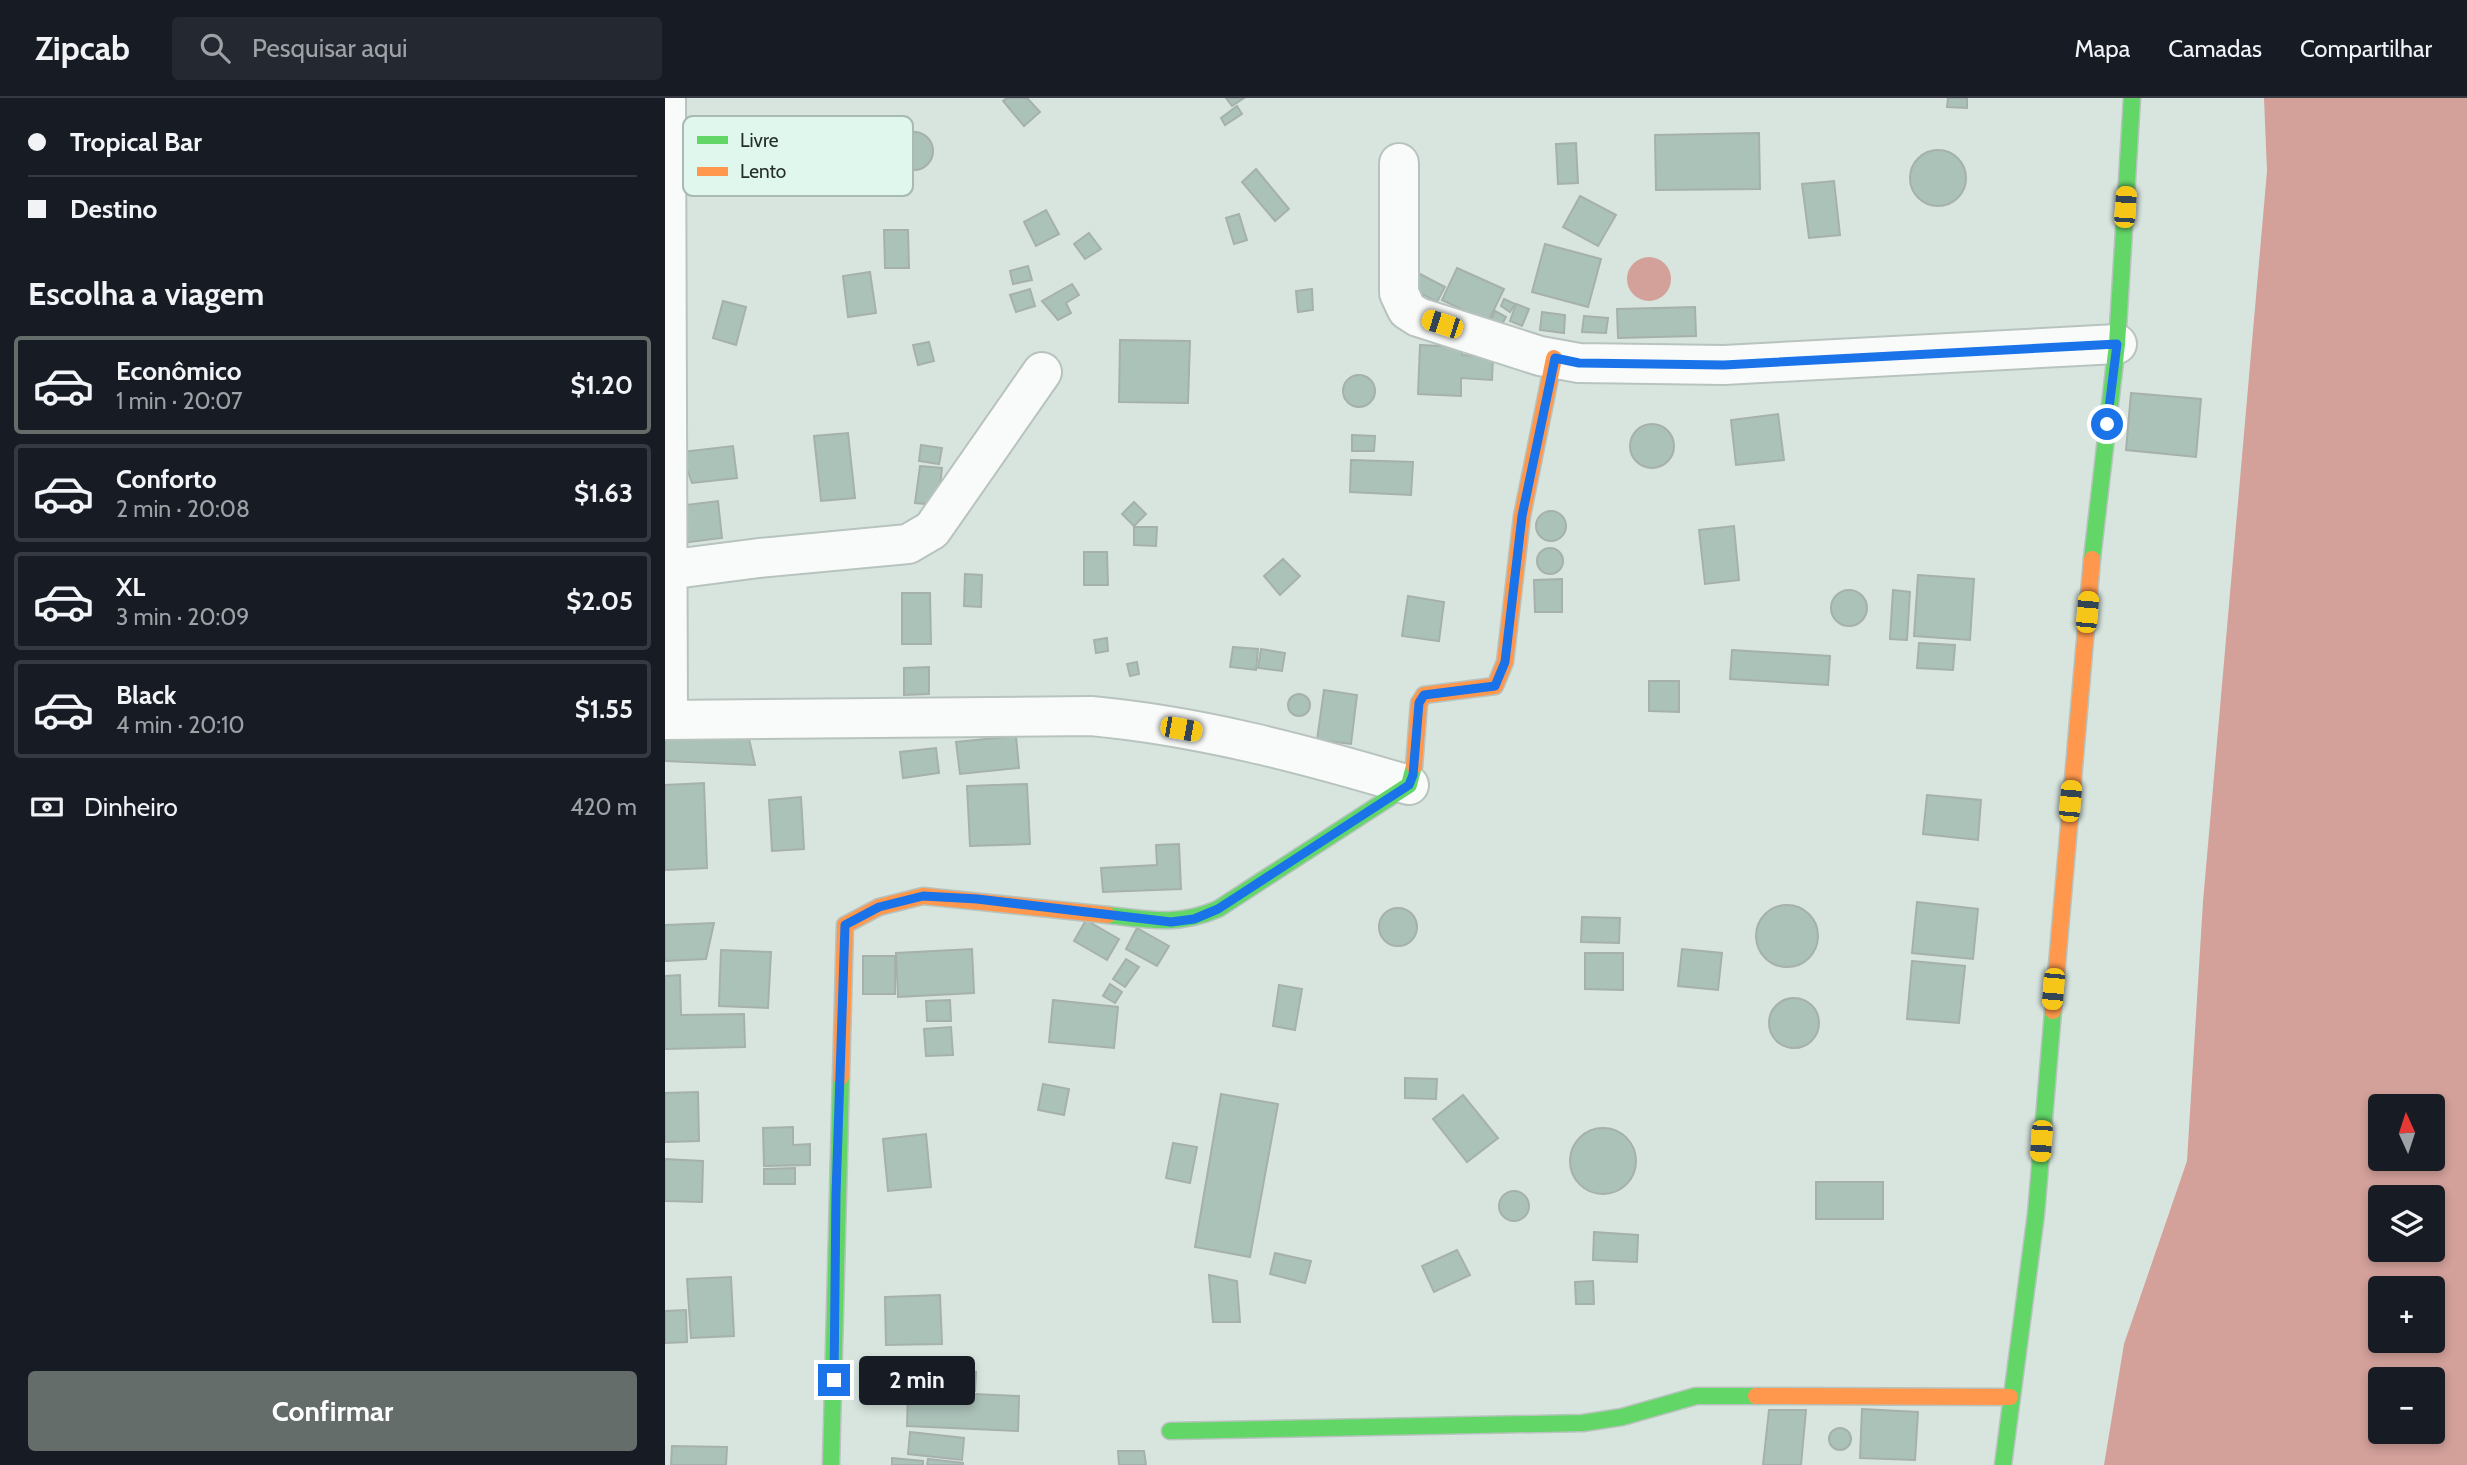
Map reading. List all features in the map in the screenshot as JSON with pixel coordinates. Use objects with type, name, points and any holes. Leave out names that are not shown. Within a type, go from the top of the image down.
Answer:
[{"type":"street","points":[[666,98],[666,720],[1091,716],[1132,720],[1277,746],[1409,785]]},
{"type":"street","points":[[2003,1465],[2036,1214],[2094,531],[2117,344],[2132,98]]},
{"type":"street","points":[[1399,163],[1399,293],[1407,310],[1418,317],[1555,358],[1579,363],[1724,365],[2117,344]]},
{"type":"street","points":[[831,1465],[845,925],[879,907],[923,896],[977,899],[1171,922],[1194,919],[1218,909],[1409,785],[1413,775],[1419,703],[1424,695],[1483,690],[1495,686],[1500,677],[1505,662],[1522,516],[1555,358]]},
{"type":"street","points":[[667,570],[908,544],[932,530],[1042,372]]},
{"type":"street","points":[[1170,1431],[1583,1423],[1622,1417],[1696,1396],[2010,1397]]},
{"type":"shaded area","points":[[2264,98],[2467,98],[2467,1465],[2104,1465],[2124,1344],[2187,1161],[2203,902],[2267,171]]},
{"type":"shaded area","points":[[1649,257],[1664,264],[1671,279],[1664,294],[1649,301],[1634,294],[1627,279],[1634,264]]},
{"type":"building","points":[[1007,98],[1027,98],[1040,112],[1024,126],[1003,101]]},
{"type":"building","points":[[1226,98],[1244,98],[1232,106]]},
{"type":"building","points":[[1948,98],[1967,98],[1967,108],[1947,107]]},
{"type":"building","points":[[1237,106],[1242,114],[1225,125],[1221,118]]},
{"type":"building","points":[[913,132],[928,137],[932,144],[932,158],[928,165],[913,170]]},
{"type":"building","points":[[1759,133],[1760,189],[1656,190],[1655,135]]},
{"type":"building","points":[[1576,143],[1578,183],[1558,184],[1556,144]]},
{"type":"building","points":[[1938,150],[1949,152],[1958,158],[1964,167],[1964,189],[1958,198],[1949,204],[1938,206],[1927,204],[1918,198],[1912,189],[1910,178],[1912,167],[1918,158],[1927,152]]},
{"type":"building","points":[[1256,169],[1289,209],[1275,221],[1242,182]]},
{"type":"building","points":[[1834,181],[1840,235],[1809,238],[1802,184]]},
{"type":"building","points":[[1580,196],[1616,215],[1598,246],[1563,227]]},
{"type":"building","points":[[1046,210],[1059,234],[1036,246],[1024,222]]},
{"type":"building","points":[[1239,214],[1247,240],[1234,244],[1226,218]]},
{"type":"building","points":[[884,230],[908,230],[909,268],[885,268]]},
{"type":"building","points":[[1089,233],[1101,249],[1085,259],[1074,244]]},
{"type":"building","points":[[1545,244],[1601,259],[1588,307],[1532,292]]},
{"type":"building","points":[[1028,266],[1032,280],[1013,284],[1010,271]]},
{"type":"building","points":[[1457,268],[1504,289],[1488,322],[1442,300]]},
{"type":"building","points":[[870,272],[876,313],[848,317],[843,276]]},
{"type":"building","points":[[1420,274],[1445,287],[1437,302],[1412,289]]},
{"type":"building","points":[[1072,284],[1079,295],[1066,303],[1071,313],[1058,320],[1042,301]]},
{"type":"building","points":[[1030,289],[1035,306],[1016,312],[1010,295]]},
{"type":"building","points":[[1312,289],[1313,310],[1298,312],[1296,291]]},
{"type":"building","points":[[1504,299],[1515,304],[1510,312],[1501,306]]},
{"type":"building","points":[[723,301],[746,307],[736,345],[713,338]]},
{"type":"building","points":[[1516,304],[1529,309],[1522,326],[1510,321]]},
{"type":"building","points":[[1695,307],[1696,336],[1618,338],[1617,309]]},
{"type":"building","points":[[1495,311],[1506,317],[1501,326],[1491,320]]},
{"type":"building","points":[[1542,312],[1565,315],[1564,333],[1540,330]]},
{"type":"building","points":[[1584,316],[1608,318],[1606,333],[1582,332]]},
{"type":"building","points":[[1120,340],[1190,341],[1188,403],[1119,402]]},
{"type":"building","points":[[929,342],[934,361],[918,365],[913,345]]},
{"type":"building","points":[[1420,345],[1462,347],[1462,355],[1493,357],[1492,380],[1461,378],[1461,396],[1418,394]]},
{"type":"building","points":[[1359,375],[1371,379],[1375,391],[1371,403],[1359,407],[1347,403],[1343,391],[1347,379]]},
{"type":"building","points":[[2131,393],[2201,399],[2196,457],[2126,450]]},
{"type":"building","points":[[1778,414],[1784,460],[1736,465],[1731,420]]},
{"type":"building","points":[[1652,424],[1667,431],[1674,446],[1667,461],[1652,468],[1637,461],[1630,446],[1637,431]]},
{"type":"building","points":[[848,433],[855,498],[821,501],[814,436]]},
{"type":"building","points":[[1352,435],[1375,436],[1374,451],[1352,451]]},
{"type":"building","points":[[921,445],[942,448],[939,464],[919,461]]},
{"type":"building","points":[[733,446],[737,478],[692,483],[681,452]]},
{"type":"building","points":[[1351,460],[1413,462],[1411,495],[1350,492]]},
{"type":"building","points":[[920,466],[942,468],[938,505],[915,503]]},
{"type":"building","points":[[718,501],[722,538],[682,543],[677,506]]},
{"type":"building","points":[[1134,502],[1146,514],[1134,526],[1122,514]]},
{"type":"building","points":[[1551,511],[1562,515],[1566,526],[1562,537],[1551,541],[1540,537],[1536,526],[1540,515]]},
{"type":"building","points":[[1734,526],[1739,580],[1705,584],[1699,530]]},
{"type":"building","points":[[1134,527],[1157,527],[1156,546],[1134,545]]},
{"type":"building","points":[[1550,548],[1559,552],[1563,561],[1559,570],[1550,574],[1541,570],[1537,561],[1541,552]]},
{"type":"building","points":[[1084,552],[1107,552],[1108,585],[1084,585]]},
{"type":"building","points":[[1283,559],[1300,576],[1280,595],[1264,576]]},
{"type":"building","points":[[965,574],[982,575],[981,607],[964,606]]},
{"type":"building","points":[[1918,575],[1974,579],[1970,640],[1914,636]]},
{"type":"building","points":[[1562,579],[1562,612],[1535,612],[1534,580]]},
{"type":"building","points":[[1849,590],[1862,595],[1867,608],[1862,621],[1849,626],[1836,621],[1831,608],[1836,595]]},
{"type":"building","points":[[1893,590],[1910,592],[1907,640],[1890,639]]},
{"type":"building","points":[[902,593],[930,593],[931,644],[902,644]]},
{"type":"building","points":[[1408,596],[1444,602],[1439,641],[1402,636]]},
{"type":"building","points":[[1107,638],[1108,651],[1096,653],[1094,640]]},
{"type":"building","points":[[1919,643],[1955,645],[1953,670],[1917,668]]},
{"type":"building","points":[[1233,647],[1258,649],[1256,670],[1230,667]]},
{"type":"building","points":[[1261,649],[1285,653],[1282,671],[1258,668]]},
{"type":"building","points":[[1732,650],[1830,656],[1828,685],[1730,679]]},
{"type":"building","points":[[1137,662],[1139,674],[1130,676],[1127,664]]},
{"type":"building","points":[[929,667],[929,694],[904,695],[904,668]]},
{"type":"building","points":[[1649,681],[1679,681],[1679,712],[1649,711]]},
{"type":"building","points":[[1324,690],[1357,695],[1351,744],[1317,740]]},
{"type":"building","points":[[1299,694],[1307,697],[1310,705],[1307,713],[1299,716],[1291,713],[1288,705],[1291,697]]},
{"type":"building","points":[[665,726],[747,730],[755,765],[665,761]]},
{"type":"building","points":[[1016,736],[1019,768],[960,774],[956,742]]},
{"type":"building","points":[[936,748],[939,773],[903,778],[900,752]]},
{"type":"building","points":[[704,783],[707,868],[665,870],[665,785]]},
{"type":"building","points":[[1027,784],[1030,844],[970,846],[967,786]]},
{"type":"building","points":[[1927,795],[1981,800],[1978,840],[1923,834]]},
{"type":"building","points":[[801,797],[804,849],[772,851],[769,800]]},
{"type":"building","points":[[1179,844],[1181,889],[1103,892],[1101,868],[1157,865],[1156,845]]},
{"type":"building","points":[[1917,902],[1978,909],[1973,959],[1912,953]]},
{"type":"building","points":[[1787,905],[1799,907],[1809,914],[1816,924],[1816,948],[1809,958],[1799,965],[1787,967],[1775,965],[1765,958],[1758,948],[1756,936],[1758,924],[1765,914],[1775,907]]},
{"type":"building","points":[[1398,908],[1411,914],[1417,927],[1411,940],[1398,946],[1385,940],[1379,927],[1385,914]]},
{"type":"building","points":[[1582,917],[1620,918],[1619,943],[1581,942]]},
{"type":"building","points":[[1086,920],[1119,939],[1107,960],[1074,941]]},
{"type":"building","points":[[714,923],[706,959],[665,961],[665,925]]},
{"type":"building","points":[[1137,928],[1169,946],[1157,966],[1126,949]]},
{"type":"building","points":[[972,949],[974,993],[898,997],[896,953]]},
{"type":"building","points":[[1682,949],[1722,953],[1718,990],[1678,986]]},
{"type":"building","points":[[721,950],[771,952],[768,1008],[719,1006]]},
{"type":"building","points":[[1585,953],[1623,953],[1623,990],[1585,989]]},
{"type":"building","points":[[863,956],[895,956],[895,994],[863,994]]},
{"type":"building","points":[[1126,959],[1139,967],[1125,987],[1113,979]]},
{"type":"building","points":[[1912,961],[1965,966],[1959,1023],[1907,1019]]},
{"type":"building","points":[[680,975],[681,1015],[744,1014],[745,1047],[665,1049],[665,976]]},
{"type":"building","points":[[1110,984],[1122,992],[1115,1003],[1103,996]]},
{"type":"building","points":[[1279,985],[1302,989],[1295,1030],[1273,1026]]},
{"type":"building","points":[[1794,998],[1811,1006],[1819,1023],[1811,1040],[1794,1048],[1777,1040],[1769,1023],[1777,1006]]},
{"type":"building","points":[[950,1000],[951,1021],[927,1021],[926,1001]]},
{"type":"building","points":[[1053,1000],[1118,1007],[1114,1048],[1049,1042]]},
{"type":"building","points":[[951,1027],[953,1055],[926,1056],[924,1029]]},
{"type":"building","points":[[1405,1078],[1437,1079],[1436,1099],[1405,1098]]},
{"type":"building","points":[[1043,1084],[1069,1089],[1064,1115],[1038,1110]]},
{"type":"building","points":[[698,1092],[699,1141],[665,1142],[665,1093]]},
{"type":"building","points":[[1221,1094],[1278,1104],[1250,1257],[1195,1247]]},
{"type":"building","points":[[1463,1095],[1498,1138],[1467,1162],[1433,1119]]},
{"type":"building","points":[[793,1127],[793,1145],[810,1144],[810,1165],[764,1166],[763,1128]]},
{"type":"building","points":[[1603,1128],[1616,1130],[1626,1138],[1634,1148],[1634,1174],[1626,1184],[1616,1192],[1603,1194],[1590,1192],[1580,1184],[1572,1174],[1570,1161],[1572,1148],[1580,1138],[1590,1130]]},
{"type":"building","points":[[926,1134],[931,1187],[888,1191],[883,1139]]},
{"type":"building","points":[[1173,1143],[1197,1147],[1190,1183],[1166,1178]]},
{"type":"building","points":[[665,1159],[703,1161],[702,1202],[665,1201]]},
{"type":"building","points":[[795,1168],[795,1184],[764,1184],[764,1169]]},
{"type":"building","points":[[1816,1182],[1883,1182],[1883,1219],[1816,1219]]},
{"type":"building","points":[[1514,1191],[1520,1192],[1528,1200],[1528,1212],[1520,1220],[1514,1221],[1508,1220],[1500,1212],[1499,1206],[1500,1200],[1508,1192]]},
{"type":"building","points":[[1594,1232],[1638,1235],[1637,1262],[1593,1260]]},
{"type":"building","points":[[1457,1250],[1470,1275],[1434,1292],[1422,1266]]},
{"type":"building","points":[[1275,1253],[1311,1261],[1305,1283],[1270,1274]]},
{"type":"building","points":[[1209,1275],[1237,1281],[1240,1322],[1213,1322]]},
{"type":"building","points":[[731,1277],[734,1336],[691,1338],[687,1279]]},
{"type":"building","points":[[1593,1281],[1594,1304],[1576,1304],[1575,1282]]},
{"type":"building","points":[[940,1295],[942,1344],[886,1345],[885,1297]]},
{"type":"building","points":[[686,1310],[687,1342],[665,1343],[665,1311]]},
{"type":"building","points":[[948,1371],[976,1372],[975,1391],[947,1390]]},
{"type":"building","points":[[908,1391],[1019,1396],[1018,1431],[907,1426]]},
{"type":"building","points":[[1862,1409],[1918,1412],[1915,1460],[1860,1458]]},
{"type":"building","points":[[1769,1410],[1806,1410],[1801,1465],[1763,1465]]},
{"type":"building","points":[[1836,1428],[1844,1428],[1851,1435],[1851,1443],[1844,1450],[1836,1450],[1829,1443],[1829,1435]]},
{"type":"building","points":[[910,1432],[964,1438],[962,1460],[908,1454]]},
{"type":"building","points":[[672,1446],[727,1447],[726,1465],[671,1465]]},
{"type":"building","points":[[1118,1451],[1144,1451],[1146,1465],[1119,1465]]},
{"type":"building","points":[[892,1458],[923,1461],[923,1465],[892,1465]]},
{"type":"building","points":[[928,1459],[963,1463],[963,1465],[927,1465]]},
{"type":"traffic: fast","points":[[2092,559],[2117,344],[2132,98]]},
{"type":"traffic: fast","points":[[1108,915],[1177,920],[1218,909],[1409,785],[1414,766]]},
{"type":"traffic: fast","points":[[2003,1465],[2036,1214],[2053,1011]]},
{"type":"traffic: fast","points":[[831,1465],[841,1077]]},
{"type":"traffic: fast","points":[[1170,1431],[1583,1423],[1622,1417],[1696,1396],[1756,1396]]},
{"type":"traffic: slow","points":[[1414,766],[1419,703],[1424,695],[1495,686],[1505,662],[1522,516],[1554,358]]},
{"type":"traffic: slow","points":[[2053,1011],[2092,559]]},
{"type":"traffic: slow","points":[[841,1077],[845,925],[879,907],[923,896],[1108,915]]},
{"type":"traffic: slow","points":[[1756,1396],[2010,1397]]},
{"type":"route","points":[[834,1380],[836,1195],[845,925],[879,907],[923,896],[977,899],[1171,922],[1194,919],[1218,909],[1409,785],[1413,775],[1419,703],[1424,695],[1432,692],[1483,690],[1495,686],[1500,677],[1505,662],[1522,516],[1555,358],[1579,363],[1724,365],[2117,344],[2107,424]]}]
